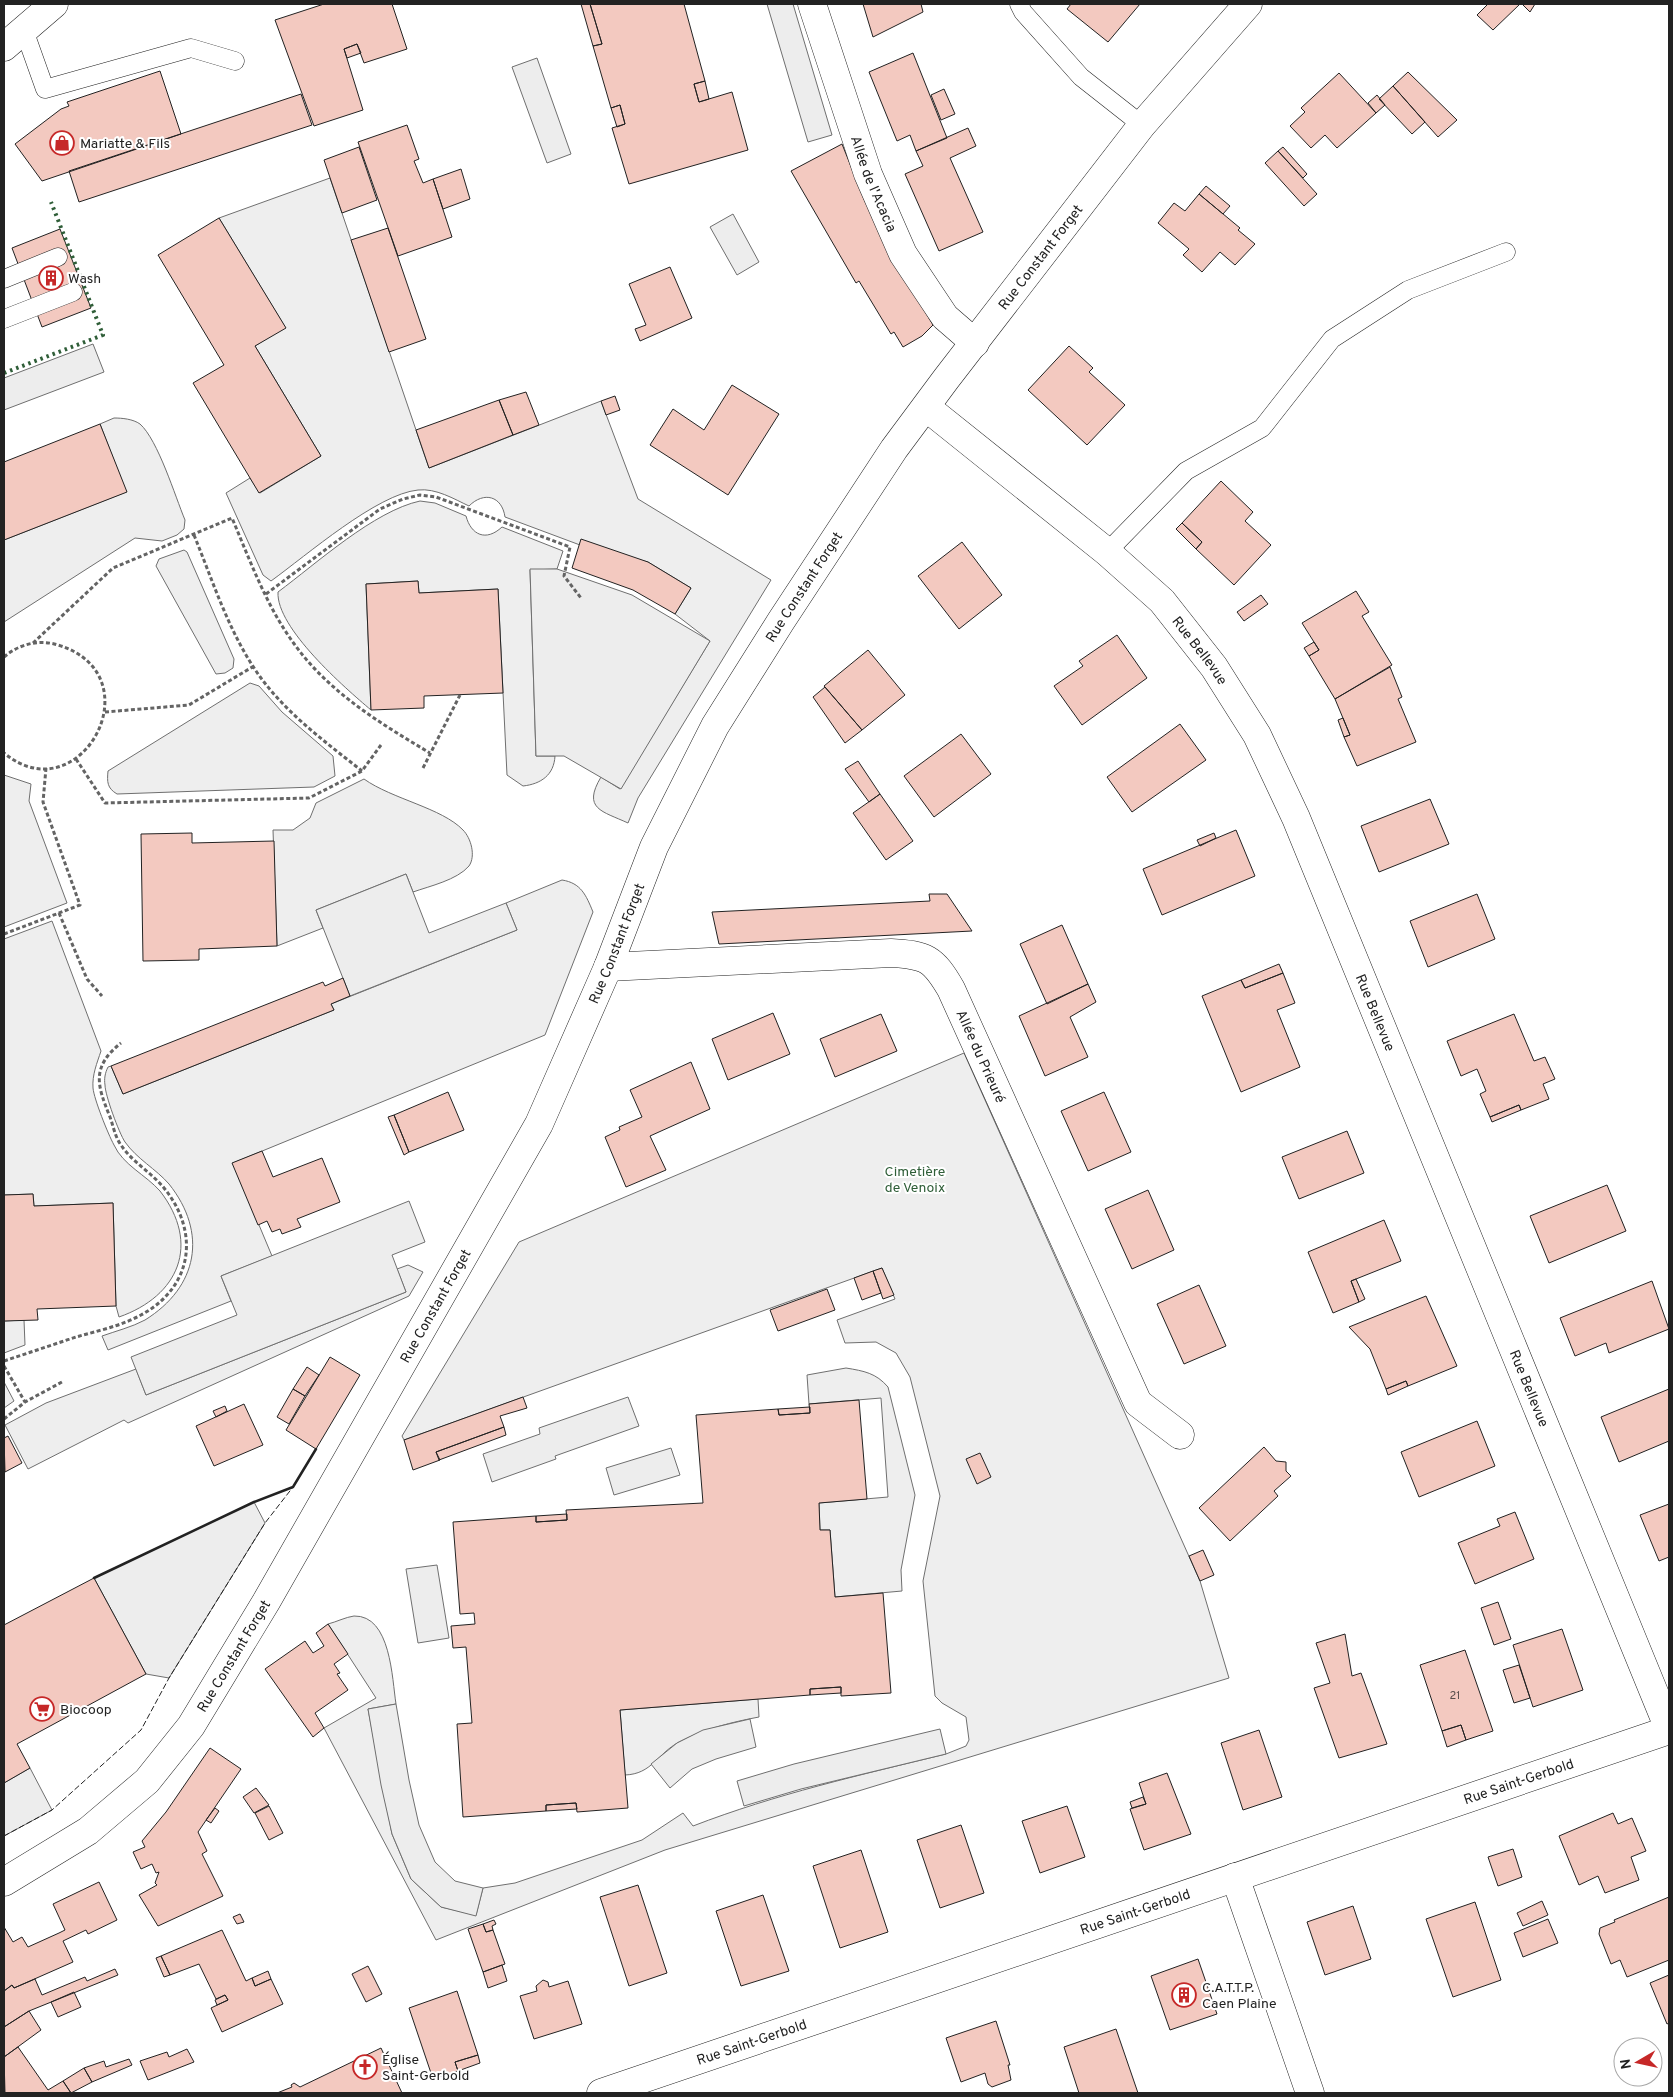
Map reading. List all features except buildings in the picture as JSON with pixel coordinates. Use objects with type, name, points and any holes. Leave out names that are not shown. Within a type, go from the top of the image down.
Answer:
[{"type":"street","points":[[14,38],[54,4]]},
{"type":"street","name":"Allée de l'Acacia","points":[[812,4],[868,174],[903,254],[945,318],[975,343]]},
{"type":"street","name":"Rue Constant Forget","points":[[4,1882],[88,1831],[147,1781],[191,1726],[266,1602],[539,1124],[608,967],[654,847],[715,726],[791,605],[894,449],[1142,126],[1248,4]]},
{"type":"street","name":"Rue Bellevue","points":[[926,407],[1107,552],[1162,601],[1214,667],[1261,743],[1296,818],[1669,1729]]},
{"type":"street","name":"Allée du Prieuré","points":[[608,967],[891,953],[918,955],[939,967],[951,988],[1138,1403],[1180,1435]]},
{"type":"street","name":"Rue Saint-Gerbold","points":[[601,2093],[1669,1729]]},
{"type":"street","points":[[1235,1877],[1310,2093]]},
{"type":"lane","points":[[1020,4],[1023,12],[1081,77],[1142,126]]},
{"type":"lane","points":[[14,38],[45,89],[191,48],[235,61]]},
{"type":"lane","points":[[1107,552],[1186,471],[1262,428],[1332,339],[1408,290],[1506,252]]},
{"type":"lane","points":[[4,279],[58,257]]},
{"type":"lane","points":[[4,319],[73,292]]},
{"type":"path","points":[[266,594],[380,509],[403,499],[420,495],[436,497],[570,547],[564,576],[581,598]]},
{"type":"path","points":[[33,643],[113,568],[232,518],[266,594],[290,638],[329,682],[368,716],[430,753]]},
{"type":"path","points":[[194,534],[225,613],[244,651],[264,682],[314,732],[362,771]]},
{"type":"path","points":[[4,657],[21,646],[33,643],[52,644],[71,649],[86,660],[97,675],[104,693],[105,712],[100,730],[90,746],[76,759],[61,766],[46,768],[28,766],[4,753]]},
{"type":"path","points":[[105,712],[190,705],[254,666]]},
{"type":"path","points":[[423,768],[460,695]]},
{"type":"path","points":[[76,759],[105,804],[309,798],[362,771],[382,745]]},
{"type":"path","points":[[4,934],[80,905],[43,802],[46,768]]},
{"type":"path","points":[[59,913],[87,979],[102,996]]},
{"type":"path","points":[[4,1361],[141,1316],[168,1292],[186,1265],[186,1232],[181,1217],[164,1188],[120,1144],[99,1088],[100,1072],[107,1054],[121,1043]]},
{"type":"path","points":[[4,1366],[26,1402]]},
{"type":"path","points":[[4,1419],[26,1402],[62,1382]]},
{"type":"green space","points":[[330,178],[429,468],[601,401],[638,499],[771,580],[638,798],[628,823],[598,808],[594,802],[596,788],[601,777],[620,789],[710,641],[675,614],[691,588],[648,562],[580,545],[505,517],[500,504],[492,498],[481,498],[469,506],[445,495],[425,490],[401,494],[383,502],[343,527],[271,581],[263,575],[226,493],[250,478],[260,493],[321,456],[255,346],[285,327],[219,218]]},
{"type":"green space","points":[[114,418],[134,421],[140,424],[147,432],[160,455],[171,483],[185,520],[184,529],[177,535],[162,541],[135,538],[4,622],[4,540],[126,492],[100,424]]},
{"type":"green space","points":[[420,501],[435,503],[466,516],[471,528],[480,534],[490,534],[502,527],[563,551],[557,569],[530,570],[536,756],[555,756],[552,768],[541,781],[523,786],[507,775],[498,589],[419,593],[418,581],[366,584],[371,710],[314,656],[288,623],[280,607],[278,592],[346,539],[384,515]]},
{"type":"green space","points":[[184,550],[187,552],[234,659],[233,668],[225,673],[216,674],[156,566],[159,559]]},
{"type":"green space","points":[[250,683],[259,686],[282,712],[333,756],[335,776],[314,787],[117,794],[109,787],[108,771]]},
{"type":"green space","points":[[4,775],[31,784],[29,801],[67,903],[4,927]]},
{"type":"green space","points":[[364,779],[375,786],[430,809],[454,822],[466,833],[470,842],[472,857],[469,866],[450,879],[413,892],[406,874],[316,910],[323,928],[277,946],[273,830],[293,830],[310,818],[316,803]]},
{"type":"green space","points":[[562,880],[574,884],[582,891],[593,912],[545,1035],[233,1163],[272,1256],[221,1276],[231,1301],[108,1350],[102,1336],[145,1320],[163,1307],[177,1292],[192,1258],[193,1240],[189,1221],[181,1203],[169,1184],[135,1154],[122,1137],[107,1097],[105,1074],[108,1067],[111,1066],[123,1094],[334,1010],[331,1004],[517,930],[506,903]]},
{"type":"green space","points":[[52,921],[101,1051],[94,1074],[93,1088],[105,1125],[114,1145],[123,1158],[160,1191],[172,1211],[179,1230],[181,1249],[177,1266],[169,1282],[156,1296],[140,1308],[119,1317],[116,1306],[113,1203],[34,1206],[33,1194],[4,1195],[4,939]]},
{"type":"green space","name":"Cimetière de Venoix","points":[[964,1053],[1200,1581],[1229,1678],[665,1850],[436,1940],[324,1728],[376,1698],[328,1624],[354,1616],[366,1618],[376,1626],[382,1637],[391,1665],[396,1704],[368,1709],[392,1834],[411,1879],[441,1907],[476,1915],[483,1888],[515,1883],[642,1840],[683,1813],[693,1826],[755,1804],[946,1754],[966,1746],[969,1740],[966,1717],[942,1703],[935,1696],[923,1581],[940,1496],[910,1377],[896,1353],[876,1342],[845,1343],[837,1320],[895,1299],[882,1268],[404,1440],[402,1436],[519,1242]]},
{"type":"green space","points":[[408,1265],[423,1272],[409,1296],[128,1423],[124,1420],[28,1469],[5,1425],[46,1403],[136,1369],[146,1395],[406,1292],[397,1269]]},
{"type":"green space","points":[[24,1320],[25,1345],[4,1353],[4,1321]]},
{"type":"green space","points":[[846,1368],[869,1373],[888,1387],[915,1495],[901,1570],[902,1591],[835,1597],[830,1530],[820,1530],[819,1503],[888,1497],[881,1398],[809,1404],[807,1375]]},
{"type":"green space","points":[[4,1382],[14,1401],[4,1408]]},
{"type":"green space","points":[[758,1699],[759,1717],[718,1726],[698,1733],[671,1747],[642,1771],[625,1775],[620,1710]]},
{"type":"shaded area","points":[[767,4],[793,4],[832,135],[808,142]]},
{"type":"shaded area","points":[[537,58],[571,154],[547,163],[512,67]]},
{"type":"shaded area","points":[[733,214],[759,262],[737,275],[710,227]]},
{"type":"shaded area","points":[[93,344],[104,372],[4,410],[4,378]]},
{"type":"shaded area","points":[[530,569],[557,569],[632,595],[710,641],[621,789],[564,756],[536,756]]},
{"type":"shaded area","points":[[406,874],[429,933],[506,903],[517,930],[350,996],[316,910]]},
{"type":"shaded area","points":[[409,1201],[425,1242],[392,1255],[406,1292],[146,1395],[131,1357],[237,1315],[221,1276]]},
{"type":"shaded area","points":[[628,1397],[639,1426],[555,1456],[556,1459],[492,1482],[483,1454],[540,1434],[539,1428]]},
{"type":"shaded area","points":[[671,1448],[680,1475],[614,1495],[606,1468]]},
{"type":"shaded area","points":[[254,1502],[265,1523],[169,1678],[146,1674],[94,1578]]},
{"type":"shaded area","points":[[437,1565],[449,1638],[418,1643],[406,1569]]},
{"type":"shaded area","points":[[396,1704],[419,1825],[435,1862],[455,1881],[483,1888],[476,1916],[441,1907],[411,1879],[392,1834],[381,1785],[368,1709]]},
{"type":"shaded area","points":[[750,1719],[756,1747],[716,1759],[692,1769],[670,1788],[651,1764],[677,1743],[703,1730]]},
{"type":"shaded area","points":[[940,1729],[946,1754],[801,1789],[744,1806],[737,1781],[794,1764]]},
{"type":"shaded area","points":[[30,1768],[52,1810],[4,1836],[4,1783]]},
{"type":"hedge","points":[[4,373],[103,335],[51,202]]},
{"type":"fence","points":[[4,1836],[52,1810],[141,1730],[169,1678],[265,1523],[293,1487]]},
{"type":"wall","points":[[94,1578],[254,1502],[293,1487],[316,1449]]},
{"type":"place","name":"Mariatte & Fils","points":[[62,143]]},
{"type":"place","name":"Wash","points":[[51,278]]},
{"type":"place","name":"Biocoop","points":[[42,1709]]},
{"type":"place","name":"C.A.T.T.P. Caen Plaine","points":[[1184,1995]]},
{"type":"place","name":"Église Saint-Gerbold","points":[[365,2067]]}]
